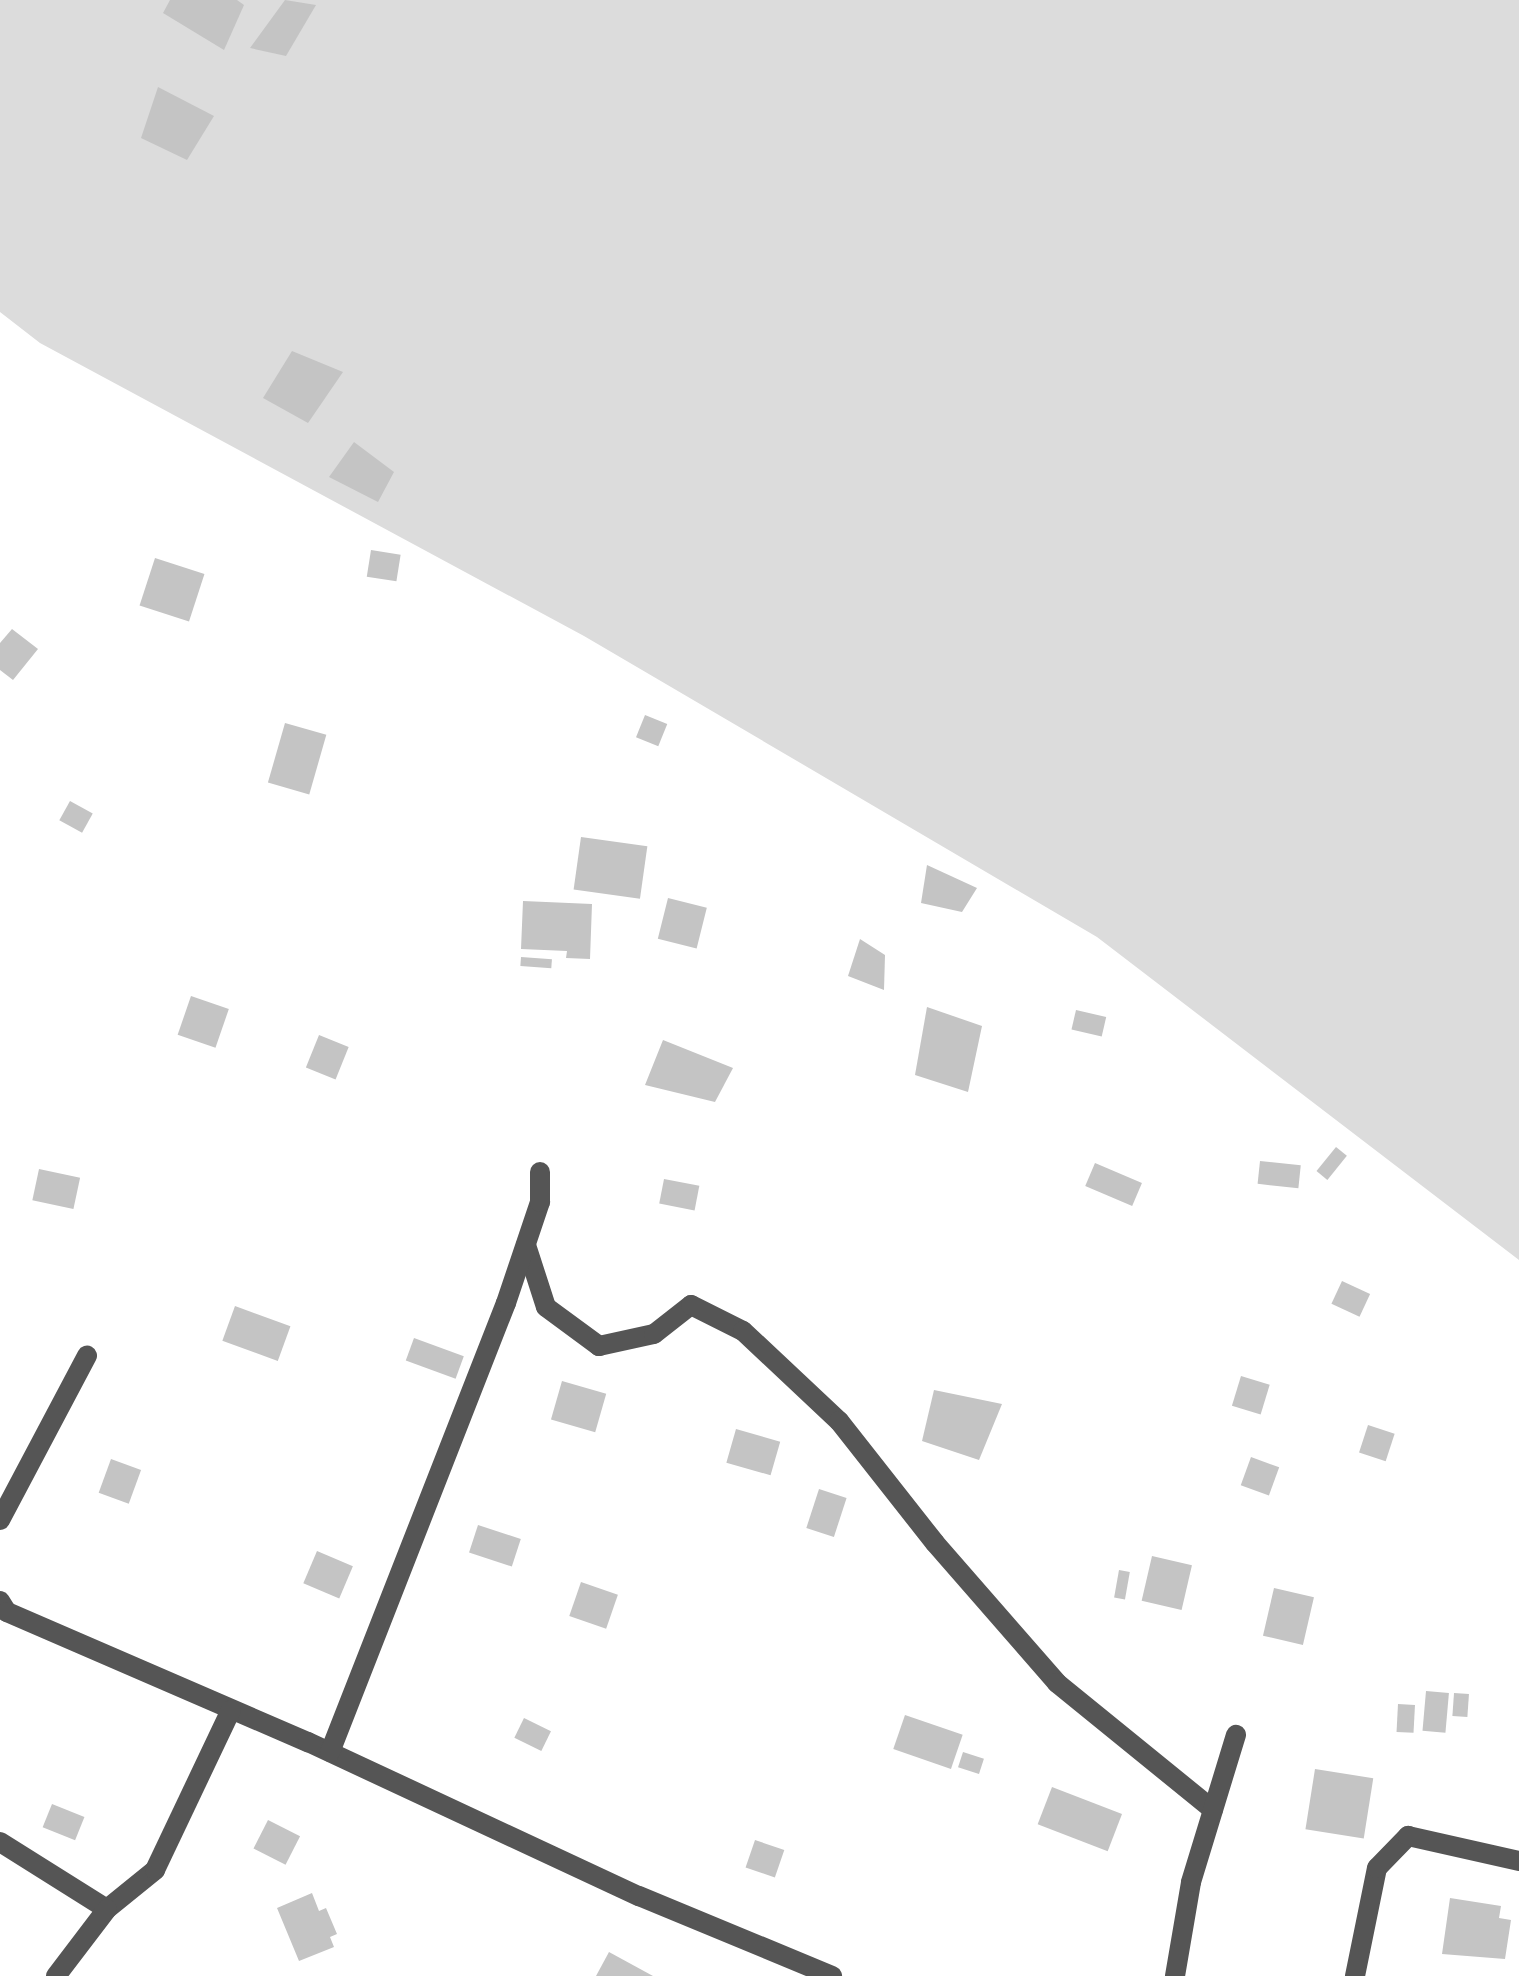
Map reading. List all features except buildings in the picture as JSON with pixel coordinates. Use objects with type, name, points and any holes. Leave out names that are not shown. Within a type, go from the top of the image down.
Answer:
[{"type":"street","points":[[330,1752],[526,1245],[540,1202],[540,1172]]},
{"type":"street","points":[[526,1245],[546,1307],[599,1346],[654,1334],[690,1305],[742,1332],[840,1421],[935,1543],[1057,1683],[1213,1810]]},
{"type":"street","points":[[0,1520],[88,1356]]},
{"type":"street","points":[[0,1601],[7,1612],[330,1752],[639,1896],[832,1976]]},
{"type":"street","points":[[82,1976],[61,1969],[107,1909],[156,1870],[231,1710]]},
{"type":"street","points":[[1175,1976],[1191,1882],[1236,1736]]},
{"type":"street","points":[[1355,1976],[1377,1868],[1408,1836],[1519,1861]]},
{"type":"street","points":[[0,1842],[107,1909]]},
{"type":"shaded area","points":[[0,0],[1519,0],[1519,1260],[1097,937],[584,636],[40,343],[0,312]]}]
